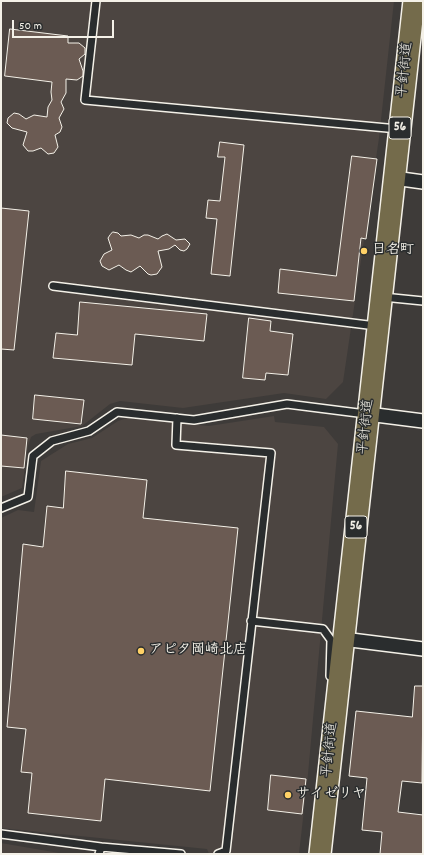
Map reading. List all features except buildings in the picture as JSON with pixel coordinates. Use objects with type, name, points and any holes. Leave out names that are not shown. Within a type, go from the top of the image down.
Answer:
[{"type":"main road","name":"平針街道","points":[[320,854],[414,1]]},
{"type":"street","points":[[394,178],[423,182]]},
{"type":"street","points":[[368,414],[423,421]]},
{"type":"street","points":[[343,639],[423,649]]},
{"type":"lane","points":[[96,1],[85,100],[400,129]]},
{"type":"lane","points":[[53,286],[378,326]]},
{"type":"lane","points":[[381,297],[423,301]]},
{"type":"lane","points":[[1,508],[28,496],[34,456],[52,442],[89,431],[117,412],[194,420],[287,404],[368,414]]},
{"type":"lane","points":[[177,418],[176,445],[271,453],[226,851],[218,854]]},
{"type":"lane","points":[[251,621],[323,629],[331,640],[330,675],[336,703]]},
{"type":"lane","points":[[1,834],[100,850],[181,854]]},
{"type":"shaded area","points":[[1,1],[394,1],[379,138],[343,382],[326,399],[284,393],[183,408],[120,401],[110,404],[82,426],[36,434],[31,437],[28,446],[22,488],[1,497]]},
{"type":"shaded area","points":[[274,416],[275,422],[324,427],[338,444],[308,774],[299,854],[209,854],[207,849],[1,828],[1,518],[18,510],[34,512],[41,461],[68,444],[92,438],[118,421],[127,418],[209,426]]},
{"type":"shaded area","points":[[1,843],[65,854],[1,854]]},
{"type":"place","name":"日名町","points":[[364,251]]},
{"type":"place","name":"アピタ岡崎北店","points":[[141,651]]},
{"type":"place","name":"サイゼリヤ","points":[[288,795]]}]
